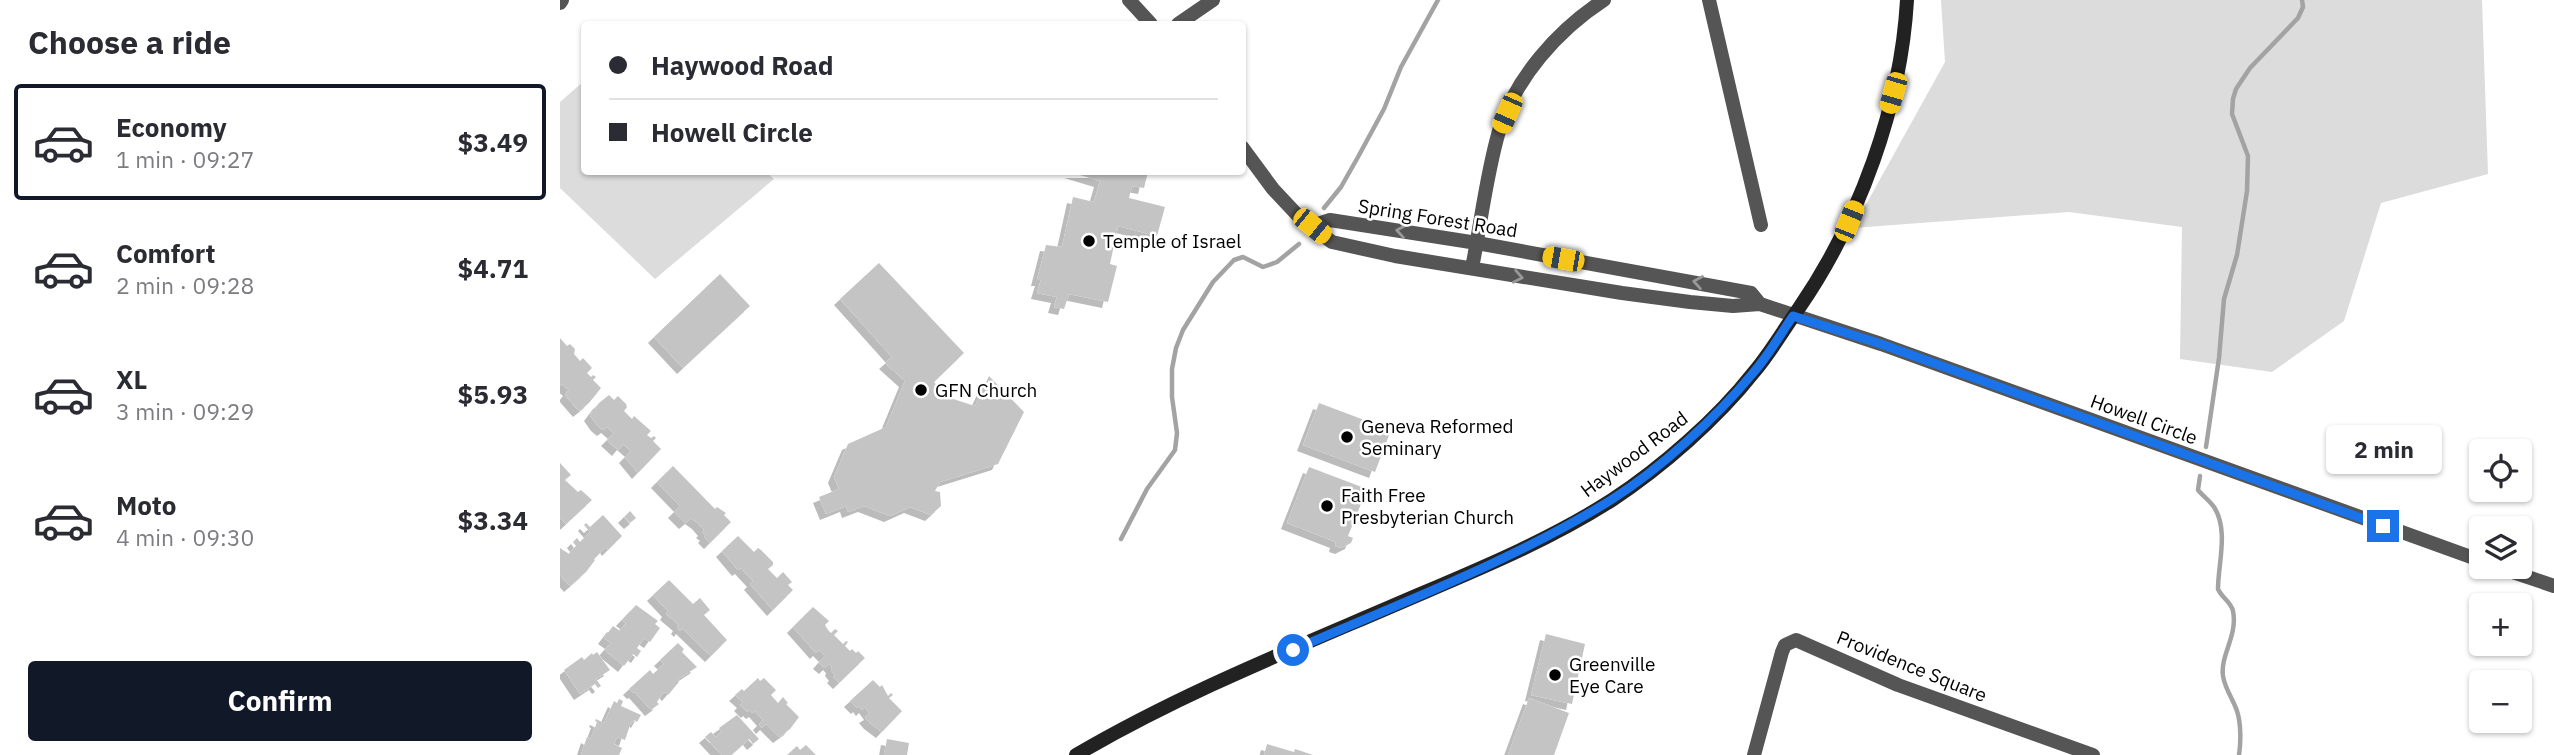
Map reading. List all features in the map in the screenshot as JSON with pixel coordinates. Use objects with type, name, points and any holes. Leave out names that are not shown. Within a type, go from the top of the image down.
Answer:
[{"type":"main road","name":"Haywood Road","points":[[1076,755],[1132,724],[1239,673],[1524,548],[1613,499],[1690,438],[1755,372],[1823,273],[1849,221],[1893,93],[1908,0]]},
{"type":"street","points":[[1129,0],[1148,21]]},
{"type":"street","points":[[1182,21],[1213,0]]},
{"type":"street","points":[[1472,268],[1499,130],[1515,96],[1539,58],[1556,39],[1604,0]]},
{"type":"street","points":[[1709,0],[1761,225]]},
{"type":"street","name":"Spring Forest Road","points":[[1246,153],[1273,189],[1303,221],[1332,242],[1472,268],[1690,302],[1733,306],[1760,304],[1793,316]]},
{"type":"street","name":"Spring Forest Road","points":[[1312,226],[1330,220],[1477,243],[1751,293],[1760,304]]},
{"type":"street","name":"Howell Circle","points":[[1793,316],[1881,344],[2469,556]]},
{"type":"street","points":[[2532,579],[2554,586]]},
{"type":"street","name":"Providence Square","points":[[1754,755],[1782,652],[1785,645],[1796,640],[1887,681],[2088,754]]},
{"type":"shaded area","points":[[1941,0],[2482,0],[2488,174],[2381,203],[2344,321],[2272,372],[2180,359],[2182,227],[2069,212],[1853,228],[1945,62]]},
{"type":"shaded area","points":[[581,84],[581,175],[769,175],[774,179],[655,279],[560,188],[560,102]]},
{"type":"building","name":"Temple of Israel","points":[[1080,175],[1147,175],[1144,188],[1132,186],[1129,198],[1165,207],[1157,236],[1118,226],[1110,264],[1117,266],[1108,302],[1069,294],[1064,309],[1054,307],[1057,297],[1037,293],[1041,280],[1037,280],[1046,245],[1062,247],[1073,197],[1094,202],[1100,181]]},
{"type":"building","name":"GFN Church","points":[[879,263],[964,353],[934,382],[947,397],[975,406],[989,376],[1024,412],[998,464],[940,482],[935,491],[940,492],[941,506],[931,515],[910,507],[890,516],[864,506],[848,512],[846,506],[826,514],[819,497],[839,489],[834,477],[848,444],[886,427],[905,381],[885,363],[892,357],[840,299]]},
{"type":"building","points":[[720,274],[750,306],[683,368],[654,337]]},
{"type":"building","points":[[560,338],[567,346],[570,344],[575,349],[574,354],[580,361],[583,358],[592,368],[587,373],[596,377],[593,380],[601,388],[579,411],[565,395],[569,390],[562,384],[560,386]]},
{"type":"building","points":[[609,395],[614,400],[618,396],[626,404],[624,411],[651,431],[647,435],[656,438],[653,441],[661,449],[638,473],[625,457],[631,451],[623,444],[618,450],[607,440],[614,433],[607,427],[603,430],[590,415]]},
{"type":"building","name":"Geneva Reformed Seminary","points":[[1319,403],[1391,430],[1375,472],[1303,445]]},
{"type":"building","points":[[560,463],[571,475],[565,480],[592,500],[566,524],[560,517]]},
{"type":"building","points":[[673,466],[715,509],[717,507],[726,513],[724,515],[731,522],[710,543],[698,523],[691,518],[685,523],[674,512],[680,506],[657,482]]},
{"type":"building","name":"Faith Free Presbyterian Church","points":[[1309,467],[1367,489],[1348,536],[1353,538],[1351,543],[1341,548],[1335,546],[1336,542],[1287,523]]},
{"type":"building","points":[[630,511],[636,518],[630,523],[624,517]]},
{"type":"building","points":[[603,515],[622,536],[608,550],[606,547],[586,572],[570,586],[560,575],[560,548],[569,554],[576,546],[573,542],[577,538],[580,542],[590,532],[584,525],[586,523],[590,527]]},
{"type":"building","points":[[738,536],[754,552],[758,548],[773,562],[768,569],[777,578],[783,572],[792,582],[788,585],[793,590],[773,610],[750,584],[753,581],[741,568],[738,570],[722,551]]},
{"type":"building","points":[[669,580],[693,604],[700,598],[710,610],[704,615],[727,640],[711,656],[682,628],[680,631],[677,628],[679,625],[666,614],[668,611],[653,595]]},
{"type":"building","points":[[636,605],[658,621],[655,624],[660,628],[650,642],[644,638],[637,648],[641,651],[637,657],[633,654],[624,666],[605,650],[611,643],[604,638],[613,626],[620,631],[626,623],[622,620]]},
{"type":"building","points":[[813,607],[829,621],[825,625],[831,633],[835,629],[838,631],[834,635],[843,644],[848,642],[845,646],[850,651],[858,651],[865,658],[839,683],[833,677],[835,675],[829,664],[825,668],[819,663],[825,656],[819,650],[816,653],[793,627]]},
{"type":"building","points":[[1546,634],[1585,644],[1572,704],[1531,695]]},
{"type":"building","points":[[678,643],[684,649],[682,652],[697,667],[677,680],[679,682],[668,695],[665,692],[662,694],[657,702],[659,704],[651,710],[629,689],[650,670],[653,674],[664,664],[660,660]]},
{"type":"building","points":[[597,652],[610,670],[596,679],[601,686],[598,688],[595,684],[580,694],[564,670],[582,657],[584,660]]},
{"type":"building","points":[[758,678],[760,681],[764,678],[776,690],[771,695],[778,703],[783,697],[799,717],[790,729],[779,737],[766,724],[762,728],[759,724],[763,720],[755,711],[747,712],[740,705],[743,702],[735,695],[742,689],[744,691]]},
{"type":"building","points":[[873,680],[880,687],[882,685],[888,696],[891,693],[893,695],[889,698],[902,711],[882,732],[865,717],[870,714],[865,707],[862,710],[859,706],[857,708],[850,701]]},
{"type":"building","points":[[1529,698],[1569,713],[1554,755],[1508,755]]},
{"type":"building","points":[[619,699],[623,701],[621,706],[641,715],[637,722],[634,720],[630,725],[625,740],[617,737],[614,744],[622,748],[619,755],[581,755],[587,737],[590,739],[593,733],[596,719],[604,723],[614,701],[617,703]]},
{"type":"building","points":[[737,715],[759,739],[753,744],[749,739],[731,755],[722,755],[705,737],[711,732],[716,737],[722,732],[719,728]]},
{"type":"building","points":[[887,739],[909,743],[907,755],[884,755]]},
{"type":"building","points":[[1267,744],[1294,752],[1295,749],[1313,755],[1264,755]]},
{"type":"building","points":[[806,745],[816,755],[787,755],[797,746],[800,750]]},
{"type":"waterway","points":[[1324,208],[1341,187],[1358,157],[1384,109],[1401,67],[1438,0]]},
{"type":"waterway","points":[[2206,447],[2219,358],[2224,299],[2237,255],[2247,191],[2248,156],[2232,114],[2233,99],[2236,89],[2250,68],[2298,18],[2303,7],[2302,0]]},
{"type":"waterway","points":[[1121,539],[1147,489],[1175,450],[1177,433],[1172,397],[1172,369],[1183,330],[1213,282],[1234,260],[1243,257],[1263,267],[1277,262],[1299,244]]},
{"type":"waterway","points":[[2200,476],[2198,490],[2214,507],[2221,526],[2218,589],[2233,611],[2233,629],[2224,660],[2223,676],[2238,716],[2239,755]]},
{"type":"place","name":"Temple of Israel","points":[[1089,241]]},
{"type":"place","name":"GFN Church","points":[[921,390]]},
{"type":"place","name":"Geneva Reformed Seminary","points":[[1347,437]]},
{"type":"place","name":"Faith Free Presbyterian Church","points":[[1327,506]]},
{"type":"place","name":"Greenville Eye Care","points":[[1555,675]]},
{"type":"route","points":[[1293,650],[1524,548],[1613,499],[1690,438],[1727,402],[1755,372],[1793,316],[1881,344],[2383,526]]}]
